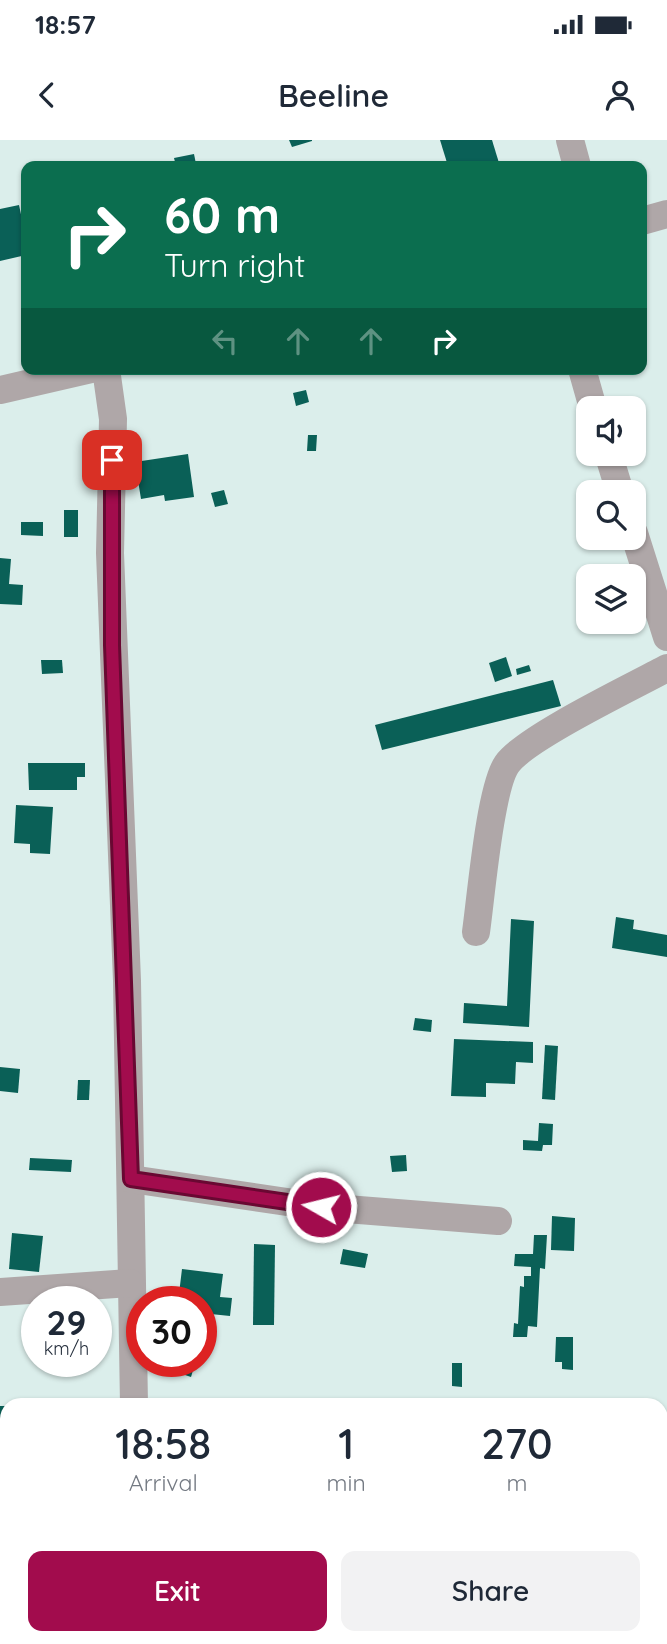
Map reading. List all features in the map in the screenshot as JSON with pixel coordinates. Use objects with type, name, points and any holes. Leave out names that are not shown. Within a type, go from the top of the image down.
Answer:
[{"type":"street","points":[[570,140],[576,161]]},
{"type":"street","points":[[647,219],[667,214]]},
{"type":"street","points":[[0,390],[65,375]]},
{"type":"street","points":[[107,375],[113,419],[110,553],[131,1179],[130,1283],[134,1398]]},
{"type":"street","points":[[584,375],[590,396]]},
{"type":"street","points":[[639,550],[667,636]]},
{"type":"street","points":[[475,932],[494,802],[507,764],[534,742],[667,667]]},
{"type":"street","points":[[131,1179],[321,1207],[498,1221]]},
{"type":"street","points":[[0,1292],[130,1283]]},
{"type":"building","points":[[289,140],[312,140],[312,141],[292,147]]},
{"type":"building","points":[[440,140],[492,140],[498,161],[446,161]]},
{"type":"building","points":[[194,154],[195,161],[175,161],[174,158]]},
{"type":"building","points":[[19,205],[21,256],[0,261],[0,209]]},
{"type":"building","points":[[306,390],[309,402],[296,406],[293,393]]},
{"type":"building","points":[[308,435],[317,435],[316,451],[307,451]]},
{"type":"building","points":[[188,454],[194,497],[165,501],[164,495],[141,499],[135,462]]},
{"type":"building","points":[[224,490],[228,504],[215,507],[211,493]]},
{"type":"building","points":[[64,510],[78,510],[78,537],[64,537]]},
{"type":"building","points":[[21,522],[43,522],[43,536],[21,535]]},
{"type":"building","points":[[0,558],[11,559],[9,584],[23,585],[22,605],[0,604]]},
{"type":"building","points":[[506,657],[512,676],[495,682],[489,663]]},
{"type":"building","points":[[41,660],[62,660],[63,673],[42,674]]},
{"type":"building","points":[[529,665],[531,671],[517,675],[516,669]]},
{"type":"building","points":[[553,680],[561,706],[382,750],[375,725]]},
{"type":"building","points":[[28,763],[85,763],[85,777],[77,777],[77,790],[29,790]]},
{"type":"building","points":[[16,805],[53,807],[50,854],[30,853],[30,844],[14,843]]},
{"type":"building","points":[[616,917],[634,920],[633,929],[667,935],[667,957],[612,948]]},
{"type":"building","points":[[511,919],[534,921],[529,1027],[463,1023],[464,1003],[507,1006]]},
{"type":"building","points":[[415,1018],[432,1020],[431,1032],[413,1030]]},
{"type":"building","points":[[454,1039],[533,1042],[533,1063],[516,1062],[515,1084],[486,1083],[486,1097],[451,1096]]},
{"type":"building","points":[[545,1045],[558,1046],[555,1100],[542,1099]]},
{"type":"building","points":[[0,1067],[20,1069],[18,1093],[0,1091]]},
{"type":"building","points":[[78,1080],[90,1080],[89,1100],[77,1100]]},
{"type":"building","points":[[539,1123],[553,1124],[552,1145],[543,1145],[542,1151],[523,1150],[523,1140],[538,1141]]},
{"type":"building","points":[[406,1155],[407,1171],[392,1172],[390,1156]]},
{"type":"building","points":[[30,1158],[72,1160],[71,1172],[29,1170]]},
{"type":"building","points":[[552,1216],[575,1218],[574,1251],[551,1250]]},
{"type":"building","points":[[12,1233],[43,1236],[39,1272],[9,1269]]},
{"type":"building","points":[[534,1235],[547,1235],[545,1269],[540,1268],[537,1327],[528,1326],[527,1337],[513,1337],[514,1323],[518,1324],[520,1286],[524,1287],[524,1276],[531,1276],[531,1267],[514,1266],[515,1254],[533,1254]]},
{"type":"building","points":[[254,1244],[275,1245],[274,1325],[253,1325]]},
{"type":"building","points":[[343,1249],[368,1254],[365,1268],[340,1264]]},
{"type":"building","points":[[182,1269],[223,1274],[220,1297],[232,1298],[230,1316],[217,1315],[217,1286],[180,1286]]},
{"type":"building","points":[[556,1337],[573,1337],[573,1370],[562,1369],[562,1362],[555,1362]]},
{"type":"building","points":[[452,1363],[462,1363],[462,1387],[452,1386]]},
{"type":"route","points":[[112,460],[112,645],[127,981],[131,1179],[321,1207]]}]
